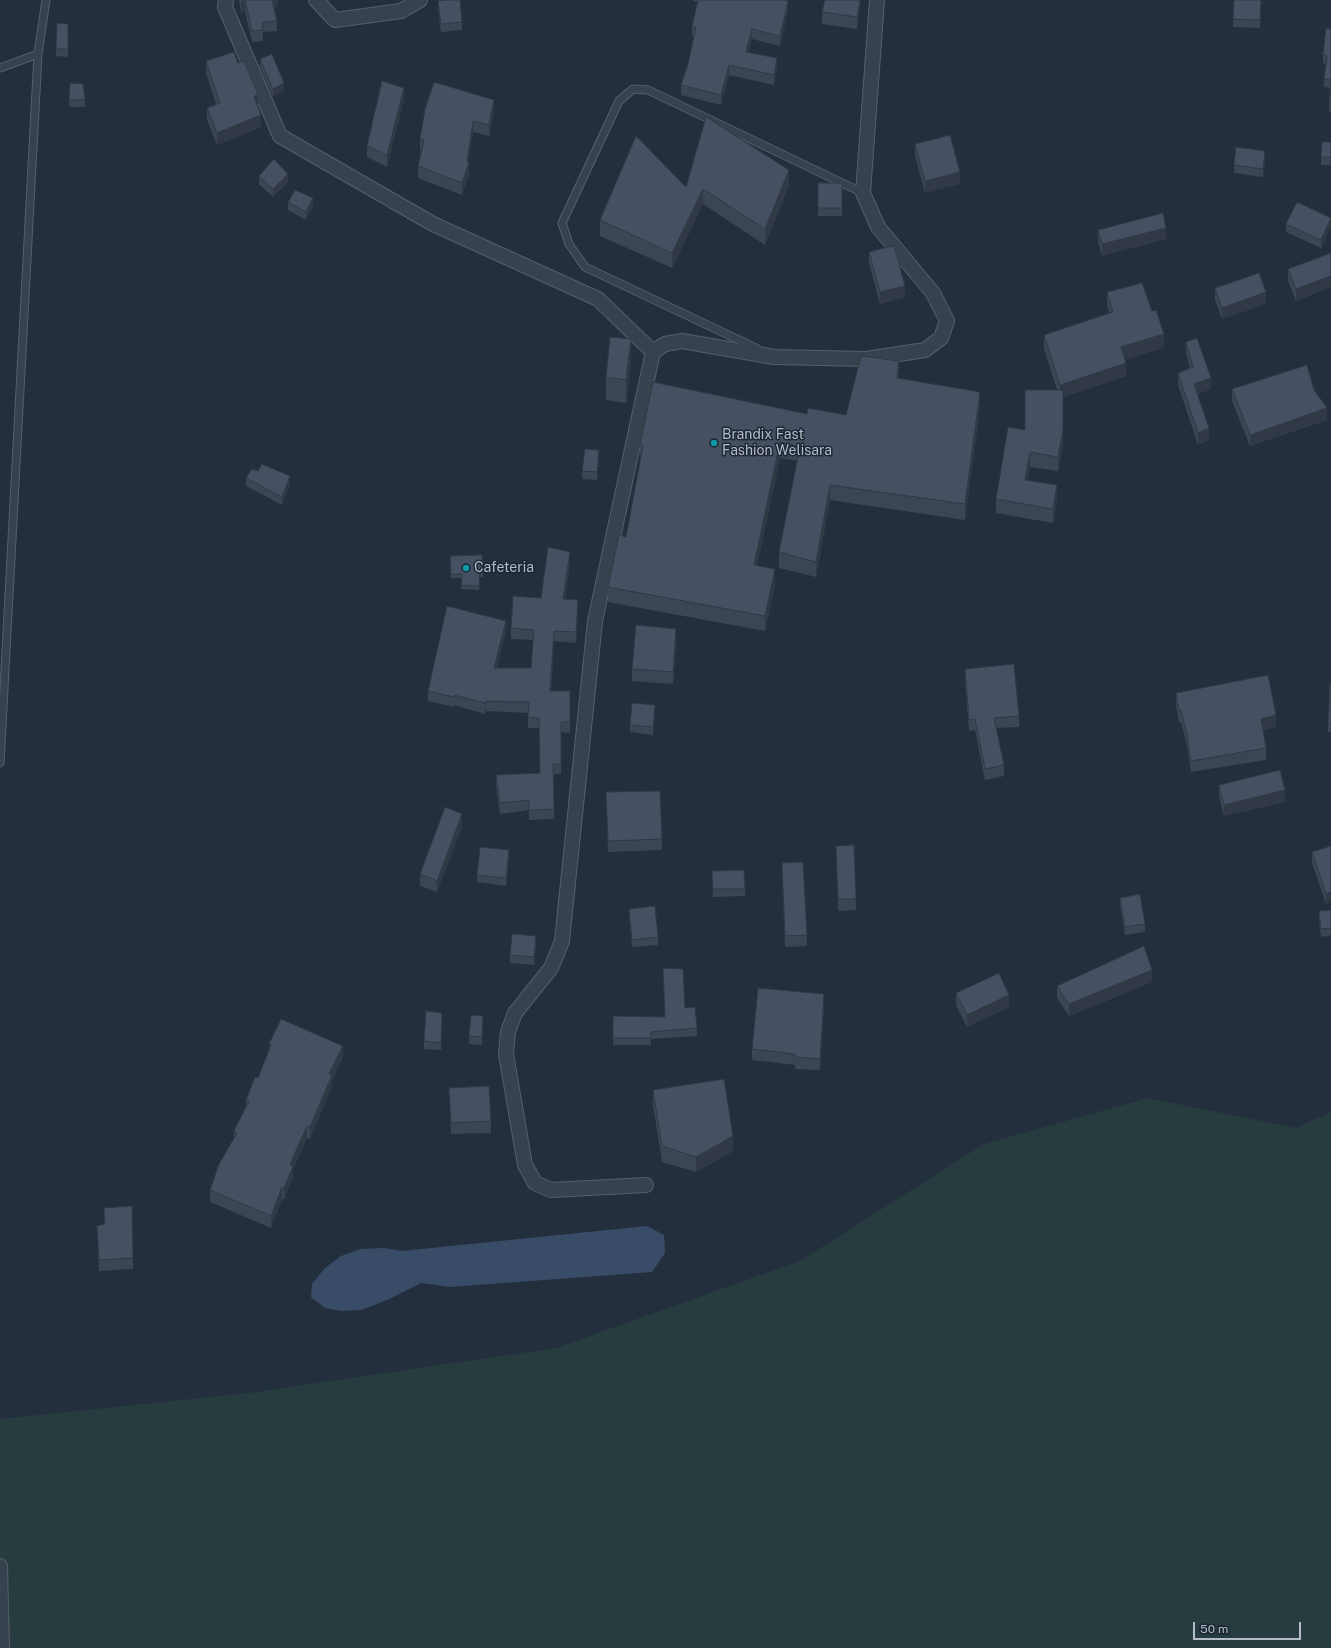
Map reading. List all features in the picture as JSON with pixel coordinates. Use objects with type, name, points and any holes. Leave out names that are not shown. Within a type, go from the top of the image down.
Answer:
[{"type":"street","points":[[226,0],[225,7],[280,136],[433,224],[598,299],[653,352]]},
{"type":"street","points":[[316,0],[334,20],[401,11],[420,0]]},
{"type":"street","points":[[646,1185],[551,1190],[535,1183],[525,1165],[506,1054],[508,1032],[515,1013],[551,968],[562,941],[595,621],[653,352],[665,344],[682,341],[774,357],[866,359],[926,350],[941,338],[947,321],[932,293],[878,227],[863,193],[877,0]]},
{"type":"street","points":[[0,1566],[2,1648]]},
{"type":"lane","points":[[0,763],[38,54],[46,0]]},
{"type":"lane","points":[[0,68],[38,54]]},
{"type":"lane","points":[[774,357],[586,267],[569,244],[562,223],[619,101],[632,89],[648,90],[863,193]]},
{"type":"green space","points":[[1148,1098],[1296,1128],[1331,1112],[1331,1648],[0,1648],[0,1419],[249,1393],[556,1348],[800,1261],[984,1144]]},
{"type":"water","points":[[647,1226],[664,1235],[665,1253],[652,1272],[450,1287],[421,1283],[387,1300],[361,1310],[342,1311],[325,1308],[311,1297],[312,1284],[325,1268],[341,1256],[361,1249],[384,1248],[402,1251]]},
{"type":"building","points":[[245,0],[272,0],[277,21],[262,22],[263,30],[252,31]]},
{"type":"building","points":[[460,0],[462,22],[441,24],[438,1]]},
{"type":"building","points":[[698,0],[788,1],[780,36],[752,29],[746,52],[777,58],[774,75],[729,65],[721,95],[681,85],[688,64],[696,27],[692,26]]},
{"type":"building","points":[[825,0],[860,0],[857,17],[822,12]]},
{"type":"building","points":[[1234,0],[1261,0],[1260,20],[1233,19]]},
{"type":"building","points":[[57,23],[68,24],[68,49],[56,49]]},
{"type":"building","points":[[1326,28],[1331,29],[1331,80],[1324,79],[1327,56],[1323,55]]},
{"type":"building","points":[[234,52],[238,63],[244,61],[258,94],[254,97],[261,115],[217,133],[207,108],[220,103],[206,61]]},
{"type":"building","points":[[272,54],[284,83],[273,89],[260,59]]},
{"type":"building","points":[[382,81],[404,88],[387,155],[367,146]]},
{"type":"building","points":[[1331,81],[1331,105],[1329,104]]},
{"type":"building","points":[[434,82],[494,100],[489,125],[473,121],[467,161],[469,162],[462,183],[418,166],[424,140],[420,139],[425,109]]},
{"type":"building","points":[[70,83],[83,84],[85,100],[69,100]]},
{"type":"building","points":[[706,117],[789,170],[765,229],[703,189],[672,253],[600,220],[636,136],[686,187]]},
{"type":"building","points":[[950,135],[960,172],[925,181],[915,144]]},
{"type":"building","points":[[1322,142],[1331,142],[1331,157],[1321,157]]},
{"type":"building","points":[[1236,147],[1265,151],[1263,169],[1234,165]]},
{"type":"building","points":[[274,159],[288,174],[273,189],[259,176]]},
{"type":"building","points":[[818,183],[842,183],[842,208],[818,208]]},
{"type":"building","points":[[295,190],[313,198],[306,212],[288,202]]},
{"type":"building","points":[[1297,202],[1331,218],[1321,240],[1286,224]]},
{"type":"building","points":[[1163,213],[1166,228],[1102,244],[1098,230]]},
{"type":"building","points":[[892,246],[895,249],[905,286],[880,292],[869,252]]},
{"type":"building","points":[[1331,253],[1331,276],[1296,289],[1288,269]]},
{"type":"building","points":[[1259,273],[1266,292],[1222,308],[1215,288]]},
{"type":"building","points":[[1142,283],[1152,311],[1156,310],[1164,334],[1121,347],[1126,363],[1060,385],[1044,335],[1113,312],[1107,292]]},
{"type":"building","points":[[610,337],[631,339],[626,380],[606,377]]},
{"type":"building","points":[[1197,338],[1211,378],[1194,384],[1209,428],[1198,433],[1178,373],[1193,367],[1186,342]]},
{"type":"building","points":[[861,356],[899,361],[897,378],[980,392],[965,504],[830,485],[816,562],[779,552],[800,447],[780,442],[754,565],[775,569],[765,616],[608,587],[619,535],[626,537],[643,446],[640,445],[653,382],[807,414],[808,408],[846,415]]},
{"type":"building","points":[[1307,365],[1314,390],[1327,408],[1250,435],[1232,389]]},
{"type":"building","points":[[1025,390],[1063,390],[1063,429],[1058,457],[1030,452],[1025,480],[1057,485],[1053,509],[996,499],[1008,427],[1025,430]]},
{"type":"building","points":[[585,449],[599,450],[597,472],[582,471]]},
{"type":"building","points":[[262,464],[290,476],[282,497],[246,478],[252,469],[258,471]]},
{"type":"building","points":[[548,547],[570,552],[563,599],[578,600],[576,632],[554,631],[550,691],[570,691],[570,722],[561,722],[561,764],[553,764],[554,809],[529,810],[529,800],[500,803],[496,775],[540,773],[539,718],[528,717],[529,702],[486,701],[485,703],[454,695],[454,697],[428,691],[447,606],[506,621],[494,668],[531,668],[534,630],[511,628],[513,596],[541,598]]},
{"type":"building","name":"Cafeteria","points":[[482,555],[483,573],[480,573],[479,586],[461,585],[462,574],[451,574],[450,556]]},
{"type":"building","points":[[636,625],[676,629],[673,672],[632,669]]},
{"type":"building","points":[[1014,664],[1019,716],[994,718],[1004,765],[985,769],[975,719],[969,720],[965,669]]},
{"type":"building","points":[[1268,675],[1276,715],[1261,719],[1266,748],[1191,761],[1187,734],[1181,710],[1179,711],[1176,693]]},
{"type":"building","points":[[1330,683],[1331,724],[1328,724]]},
{"type":"building","points":[[632,703],[655,705],[653,727],[630,725]]},
{"type":"building","points":[[1280,770],[1285,790],[1224,805],[1219,785]]},
{"type":"building","points":[[660,791],[662,839],[608,841],[606,792]]},
{"type":"building","points":[[445,807],[462,814],[437,881],[420,874]]},
{"type":"building","points":[[854,845],[856,899],[838,899],[836,846]]},
{"type":"building","points":[[1331,846],[1331,892],[1326,894],[1312,852]]},
{"type":"building","points":[[480,847],[509,850],[506,878],[477,875]]},
{"type":"building","points":[[803,862],[807,935],[785,936],[782,863]]},
{"type":"building","points":[[744,870],[745,889],[713,889],[712,871]]},
{"type":"building","points":[[1140,894],[1145,924],[1125,927],[1120,898]]},
{"type":"building","points":[[655,906],[658,937],[632,940],[629,909]]},
{"type":"building","points":[[1331,910],[1331,928],[1321,929],[1319,911]]},
{"type":"building","points":[[512,934],[536,936],[534,957],[510,955]]},
{"type":"building","points":[[1144,946],[1152,970],[1069,1004],[1057,986]]},
{"type":"building","points":[[663,968],[683,969],[685,1008],[695,1007],[697,1028],[651,1032],[651,1038],[613,1038],[613,1016],[665,1017]]},
{"type":"building","points":[[999,973],[1009,995],[967,1015],[956,993]]},
{"type":"building","points":[[758,988],[824,994],[820,1059],[795,1057],[795,1054],[752,1049]]},
{"type":"building","points":[[426,1011],[442,1013],[441,1043],[424,1041]]},
{"type":"building","points":[[471,1015],[483,1016],[482,1037],[469,1036]]},
{"type":"building","points":[[281,1019],[343,1046],[329,1074],[332,1075],[310,1127],[307,1126],[290,1164],[293,1166],[284,1188],[282,1187],[271,1216],[210,1190],[219,1164],[237,1133],[234,1131],[249,1101],[246,1100],[255,1077],[258,1078],[271,1045],[269,1044]]},
{"type":"building","points":[[724,1079],[733,1136],[696,1157],[662,1146],[653,1090]]},
{"type":"building","points":[[489,1086],[491,1121],[451,1123],[449,1088]]},
{"type":"building","points":[[132,1206],[133,1258],[99,1260],[97,1226],[105,1224],[104,1208]]},
{"type":"place","name":"Brandix Fast Fashion Welisara","points":[[714,443]]},
{"type":"place","name":"Cafeteria","points":[[466,568]]}]
